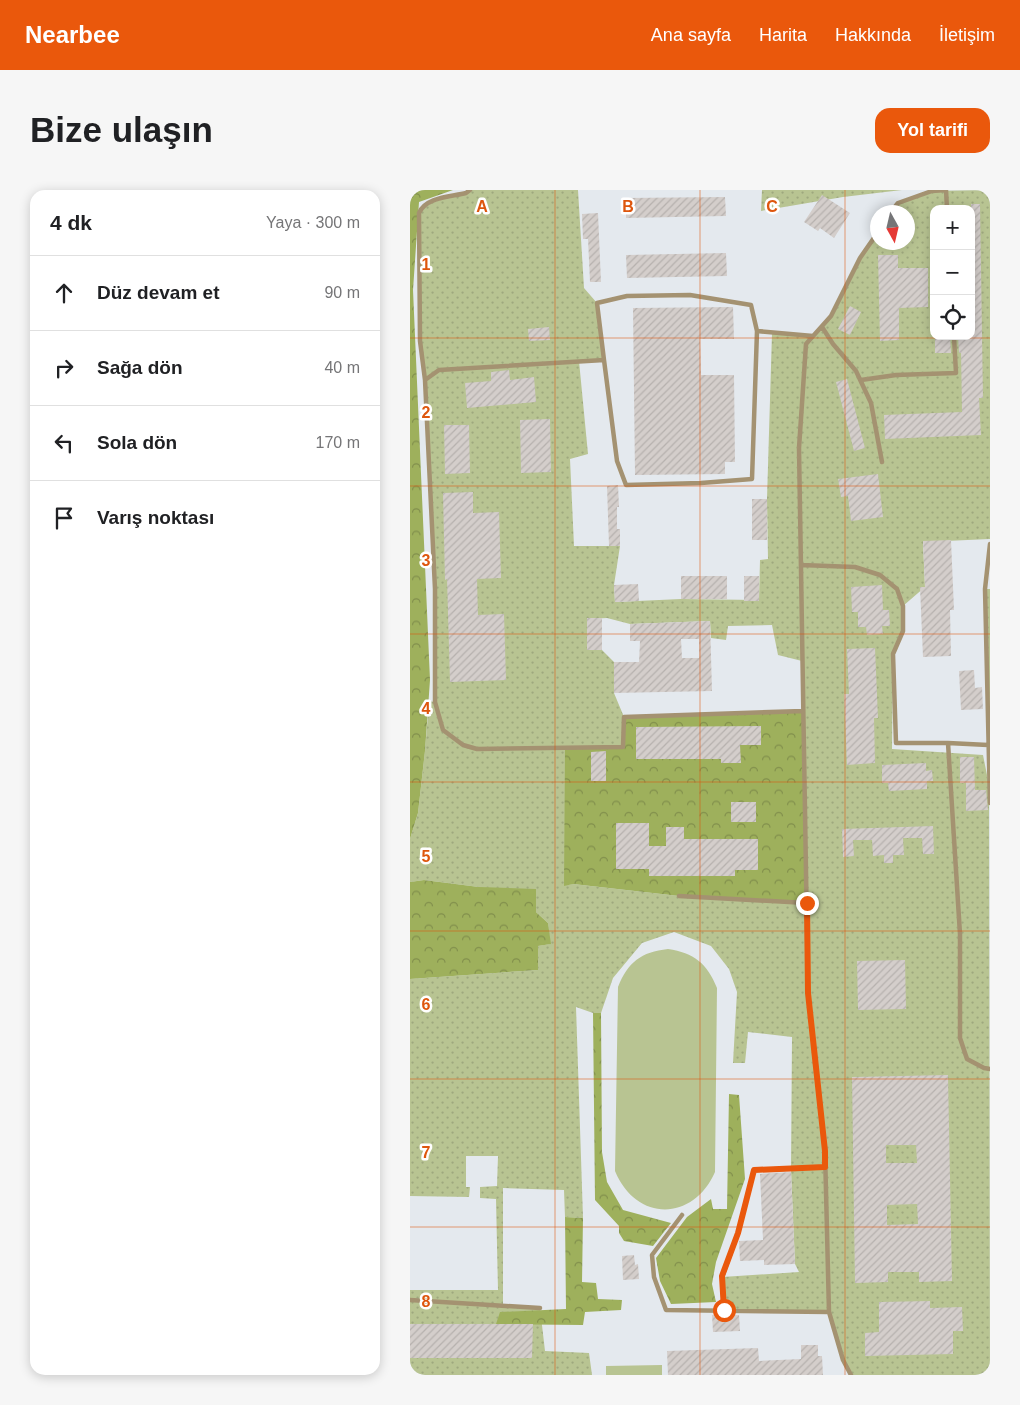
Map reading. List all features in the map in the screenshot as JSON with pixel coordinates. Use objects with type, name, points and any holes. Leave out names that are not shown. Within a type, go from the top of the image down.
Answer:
[{"type":"lane","points":[[470,190],[466,193],[427,202],[422,206],[419,213],[421,262],[420,341],[425,380],[435,589],[435,702],[443,730],[463,745],[477,749],[623,747],[624,716],[803,711]]},
{"type":"lane","points":[[896,205],[932,192],[946,190],[947,205]]},
{"type":"lane","points":[[851,1375],[843,1360],[829,1312],[825,1151],[808,993],[799,448],[806,344],[831,316],[860,258],[870,244]]},
{"type":"lane","points":[[690,295],[751,305],[757,331],[752,480],[626,484],[617,461],[604,360],[597,303],[627,296],[690,295]]},
{"type":"lane","points":[[822,327],[861,380],[871,403],[882,462]]},
{"type":"lane","points":[[757,331],[813,336]]},
{"type":"lane","points":[[861,380],[896,375],[956,373],[954,340]]},
{"type":"lane","points":[[425,380],[438,370],[604,360]]},
{"type":"lane","points":[[990,544],[985,589],[990,803]]},
{"type":"lane","points":[[801,565],[855,567],[880,575],[897,589],[904,606],[903,631],[893,654],[896,743],[988,745]]},
{"type":"lane","points":[[948,743],[960,934],[960,1038],[967,1059],[990,1069]]},
{"type":"lane","points":[[679,896],[807,903]]},
{"type":"lane","points":[[724,1310],[722,1276],[738,1233],[754,1170],[825,1167]]},
{"type":"lane","points":[[682,1215],[652,1255],[654,1277],[666,1310],[829,1312]]},
{"type":"lane","points":[[410,1300],[540,1308]]},
{"type":"green space","points":[[410,190],[453,190],[419,202],[413,290],[430,680],[418,813],[410,839]]},
{"type":"green space","points":[[470,190],[578,190],[584,288],[597,303],[604,360],[579,361],[588,454],[570,459],[574,546],[620,546],[614,585],[615,602],[681,599],[759,600],[760,560],[768,559],[767,499],[772,333],[813,336],[831,316],[860,258],[870,243],[870,250],[915,250],[915,205],[896,205],[898,203],[932,191],[990,190],[990,539],[923,542],[925,587],[903,606],[903,631],[893,654],[892,749],[983,755],[989,785],[990,1375],[851,1375],[843,1360],[829,1312],[724,1310],[722,1277],[799,1272],[795,1264],[791,1171],[792,1037],[748,1032],[745,1063],[733,1063],[737,992],[729,969],[711,946],[674,932],[642,943],[613,978],[601,1013],[593,1013],[576,1007],[583,1218],[565,1217],[564,1190],[503,1188],[503,1305],[540,1308],[545,1351],[589,1353],[592,1375],[410,1375],[410,1290],[498,1290],[496,1199],[480,1198],[480,1187],[497,1186],[498,1156],[466,1156],[466,1187],[470,1187],[469,1197],[410,1196],[410,979],[538,970],[538,946],[550,944],[548,923],[536,912],[479,887],[424,880],[410,882],[410,839],[418,813],[429,701],[435,702],[435,589],[425,380],[420,341],[419,213],[422,206]],"holes":[[[607,618],[630,624],[710,621],[711,638],[726,640],[728,626],[772,625],[778,655],[802,661],[807,902],[679,896],[573,884],[564,885],[623,747],[624,717],[614,693],[614,662],[602,650],[587,650],[587,619]]]},
{"type":"green space","points":[[762,190],[902,190],[843,197],[761,211]]},
{"type":"green space","points":[[985,589],[990,589],[990,719]]},
{"type":"green space","points":[[803,711],[807,903],[679,896],[573,884],[564,886],[565,748],[623,747],[624,717]]},
{"type":"green space","points":[[424,880],[479,887],[536,889],[536,912],[548,923],[551,944],[538,946],[538,970],[410,979],[410,882]]},
{"type":"green space","points":[[668,949],[685,953],[698,961],[709,972],[717,988],[715,1172],[705,1188],[693,1200],[679,1207],[665,1209],[650,1207],[636,1200],[624,1188],[615,1171],[618,987],[626,971],[637,960],[650,953]]},
{"type":"green space","points":[[593,1013],[601,1013],[602,1152],[607,1182],[623,1210],[671,1223],[653,1246],[624,1241],[619,1233],[619,1226],[595,1200]]},
{"type":"green space","points":[[729,1094],[739,1095],[745,1179],[716,1262],[712,1284],[716,1302],[671,1304],[660,1281],[656,1258],[687,1217],[711,1199],[713,1209],[727,1209]]},
{"type":"green space","points":[[565,1217],[583,1218],[582,1282],[596,1283],[598,1299],[622,1300],[621,1310],[585,1312],[583,1325],[496,1324],[500,1312],[566,1309]]},
{"type":"green space","points":[[662,1365],[662,1375],[606,1375],[606,1366]]},
{"type":"building","points":[[822,195],[850,213],[834,238],[820,228],[818,231],[804,222]]},
{"type":"building","points":[[725,197],[726,216],[626,218],[626,198]]},
{"type":"building","points":[[980,204],[983,398],[979,398],[981,435],[885,439],[884,415],[962,412],[961,353],[959,353],[958,340],[975,340],[975,205],[971,205]]},
{"type":"building","points":[[598,213],[601,282],[590,282],[588,239],[583,239],[582,214]]},
{"type":"building","points":[[726,253],[727,276],[627,278],[626,255]]},
{"type":"building","points":[[878,255],[898,255],[898,268],[928,268],[928,307],[899,308],[899,340],[880,341]]},
{"type":"building","points":[[850,306],[861,312],[850,335],[838,329]]},
{"type":"building","points":[[733,307],[734,339],[700,339],[701,375],[734,375],[735,462],[725,462],[725,474],[635,475],[633,308]]},
{"type":"building","points":[[549,327],[550,340],[529,341],[528,329]]},
{"type":"building","points":[[935,340],[950,340],[951,353],[935,353]]},
{"type":"building","points":[[509,370],[510,380],[534,377],[536,402],[467,408],[465,383],[491,381],[491,372]]},
{"type":"building","points":[[847,379],[865,448],[854,451],[836,382]]},
{"type":"building","points":[[550,419],[551,472],[521,473],[520,420]]},
{"type":"building","points":[[444,425],[469,425],[470,473],[445,474]]},
{"type":"building","points":[[878,474],[883,517],[851,521],[848,496],[841,497],[838,479]]},
{"type":"building","points":[[618,485],[617,529],[620,529],[620,546],[609,546],[607,486]]},
{"type":"building","points":[[473,492],[473,513],[499,512],[501,578],[477,579],[478,615],[504,614],[506,680],[450,682],[443,493]]},
{"type":"building","points":[[752,499],[767,499],[767,540],[752,540]]},
{"type":"building","points":[[951,540],[954,610],[950,610],[951,656],[923,657],[920,587],[925,587],[923,541]]},
{"type":"building","points":[[681,576],[727,576],[727,599],[681,599]]},
{"type":"building","points":[[744,576],[759,576],[759,601],[744,601]]},
{"type":"building","points":[[638,584],[639,601],[615,602],[614,585]]},
{"type":"building","points":[[882,585],[883,610],[889,610],[890,626],[882,626],[883,634],[867,635],[866,627],[858,627],[858,612],[852,612],[851,587]]},
{"type":"building","points":[[587,618],[602,618],[602,650],[587,650]]},
{"type":"building","points":[[710,621],[712,691],[614,693],[614,662],[639,662],[640,641],[630,641],[630,624]],"holes":[[[681,639],[699,639],[699,658],[682,658]]]},
{"type":"building","points":[[875,648],[878,718],[874,718],[875,763],[847,765],[844,694],[849,694],[847,649]]},
{"type":"building","points":[[974,670],[975,688],[982,687],[983,709],[961,710],[959,671]]},
{"type":"building","points":[[761,726],[761,745],[740,745],[741,763],[721,763],[721,759],[636,759],[636,727]]},
{"type":"building","points":[[606,751],[606,781],[591,781],[591,752]]},
{"type":"building","points":[[960,757],[974,757],[975,790],[986,790],[988,810],[966,811],[966,783],[960,783]]},
{"type":"building","points":[[926,763],[926,771],[932,770],[933,781],[927,781],[927,789],[889,791],[888,783],[882,783],[882,765]]},
{"type":"building","points":[[731,802],[756,802],[756,822],[731,822]]},
{"type":"building","points":[[616,823],[649,823],[649,846],[666,846],[666,827],[684,827],[684,839],[758,839],[758,870],[735,870],[735,876],[649,876],[649,869],[616,869]]},
{"type":"building","points":[[933,826],[934,854],[923,854],[922,838],[903,838],[904,855],[893,855],[893,863],[884,863],[884,855],[873,856],[872,840],[853,840],[854,856],[843,857],[842,829]]},
{"type":"building","points":[[905,960],[906,1009],[858,1010],[857,961]]},
{"type":"building","points":[[948,1075],[952,1281],[919,1282],[919,1272],[888,1272],[888,1282],[855,1283],[852,1077]],"holes":[[[886,1145],[916,1145],[917,1163],[886,1163]],[[917,1204],[918,1224],[887,1225],[887,1205]]]},
{"type":"building","points":[[791,1172],[795,1264],[764,1265],[764,1260],[740,1261],[739,1241],[763,1240],[760,1174]]},
{"type":"building","points":[[634,1255],[635,1265],[638,1264],[639,1279],[623,1280],[622,1256]]},
{"type":"building","points":[[930,1301],[930,1308],[962,1307],[963,1331],[953,1331],[953,1354],[865,1356],[865,1333],[879,1332],[879,1302]]},
{"type":"building","points":[[712,1315],[739,1315],[740,1331],[713,1332]]},
{"type":"building","points":[[410,1324],[533,1324],[532,1358],[410,1358]]},
{"type":"building","points":[[801,1345],[818,1345],[818,1356],[822,1356],[823,1375],[668,1375],[667,1351],[758,1348],[759,1361],[801,1359]]},
{"type":"route","points":[[724,1310],[722,1276],[738,1233],[754,1170],[825,1167],[825,1151],[808,993],[807,903]]}]
